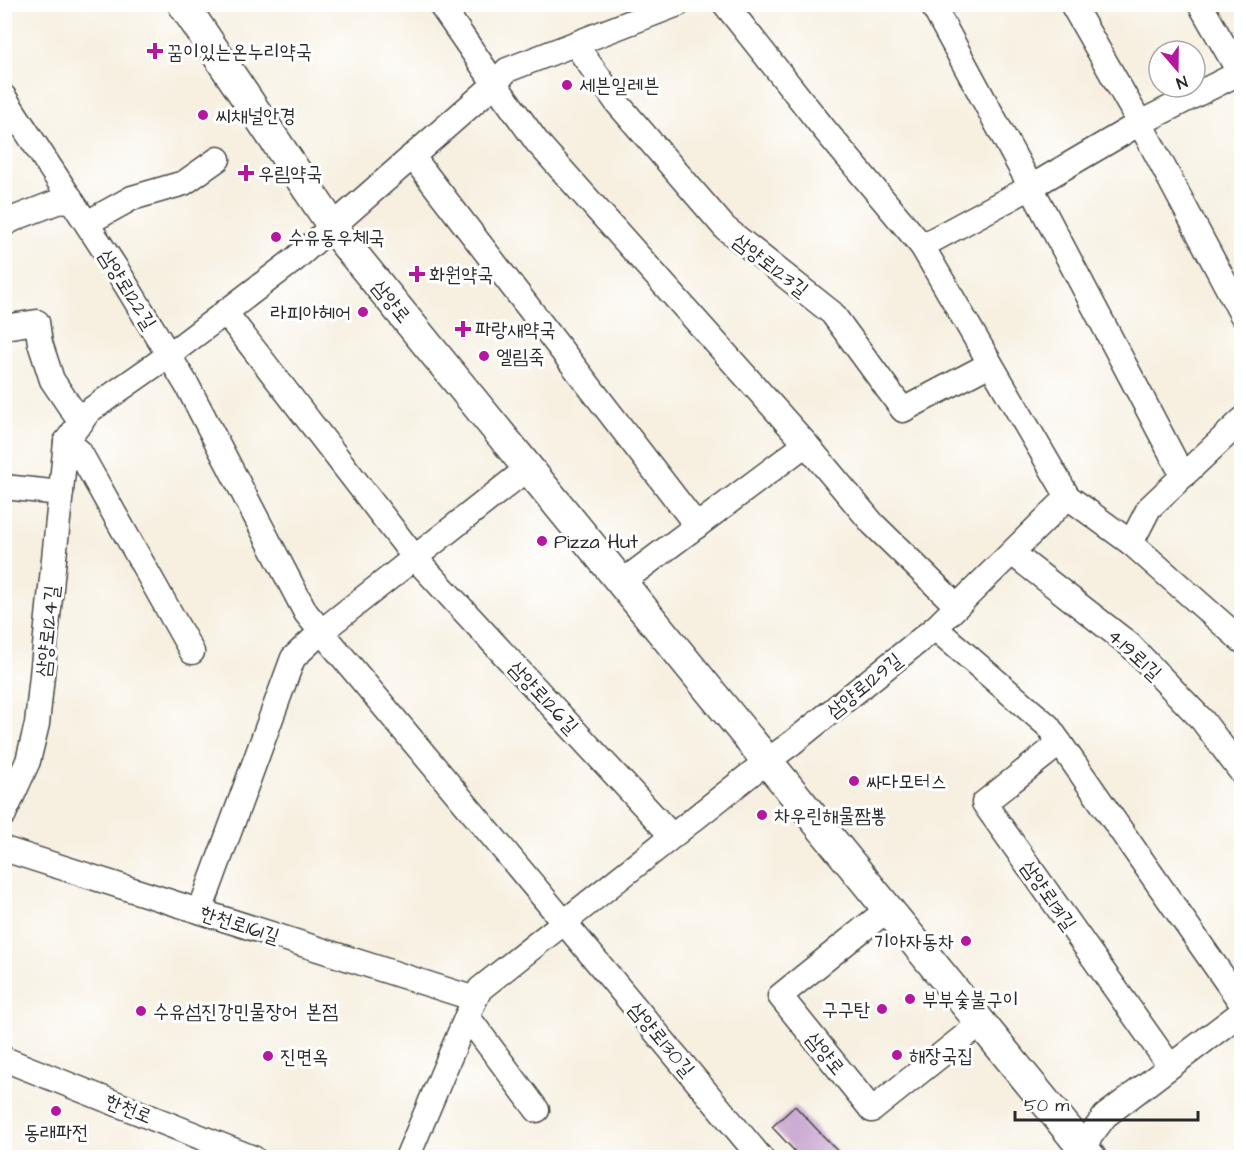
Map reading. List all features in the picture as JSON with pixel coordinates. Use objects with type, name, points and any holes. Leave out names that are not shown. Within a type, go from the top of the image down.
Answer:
[{"type":"main road","name":"삼양로","points":[[183,4],[342,240],[981,1023],[1082,1154]]},
{"type":"street","points":[[440,4],[537,142],[806,444],[873,524],[957,606]]},
{"type":"street","points":[[192,652],[79,451],[66,442],[89,411],[169,355],[294,260],[495,84],[507,70],[678,4]]},
{"type":"street","points":[[725,4],[824,129],[922,246],[1068,497],[1131,543],[1242,641]]},
{"type":"street","points":[[932,4],[1183,476]]},
{"type":"street","points":[[1072,4],[1140,123],[1242,315]]},
{"type":"street","points":[[922,246],[1031,187],[1140,123],[1240,75],[1200,4]]},
{"type":"street","name":"삼양로123길","points":[[574,44],[618,104],[725,228],[832,313],[903,410],[990,363]]},
{"type":"street","name":"삼양로122길","points":[[4,97],[87,223],[169,355]]},
{"type":"street","points":[[412,156],[697,526]]},
{"type":"street","points":[[87,223],[132,198],[184,183],[218,159]]},
{"type":"street","points":[[4,225],[18,217],[70,197]]},
{"type":"street","points":[[225,312],[415,558]]},
{"type":"street","points":[[4,327],[37,322],[40,343],[52,380],[81,423]]},
{"type":"street","points":[[169,355],[306,613],[564,921]]},
{"type":"street","points":[[1131,543],[1149,508],[1183,476],[1238,432]]},
{"type":"street","name":"삼양로124길","points":[[4,813],[28,761],[37,724],[66,442]]},
{"type":"street","points":[[621,582],[806,444]]},
{"type":"street","points":[[200,911],[293,658],[322,631],[528,468]]},
{"type":"street","points":[[4,487],[61,493]]},
{"type":"street","name":"삼양로129길","points":[[767,761],[935,628],[1068,497]]},
{"type":"street","name":"4.19로1길","points":[[1012,553],[1130,645],[1203,721],[1242,772]]},
{"type":"street","name":"삼양로126길","points":[[415,558],[672,836]]},
{"type":"street","points":[[935,628],[1048,726],[1242,1004]]},
{"type":"street","name":"삼양로131길","points":[[1060,743],[984,803],[1170,1066]]},
{"type":"street","points":[[407,1158],[480,988],[767,761]]},
{"type":"street","name":"한천로161길","points":[[4,849],[200,911],[471,1008]]},
{"type":"street","name":"삼양로","points":[[888,909],[780,996],[872,1110],[981,1023]]},
{"type":"street","name":"삼양로130길","points":[[564,921],[761,1158]]},
{"type":"street","points":[[471,1008],[537,1110]]},
{"type":"street","points":[[1082,1154],[1105,1116],[1242,1012]]},
{"type":"street","name":"한천로","points":[[4,1059],[253,1158]]},
{"type":"building","points":[[795,1106],[844,1158],[801,1158],[772,1127]]},
{"type":"place","name":"꿈이있는온누리약국","points":[[155,51]]},
{"type":"place","name":"세븐일레븐","points":[[567,85]]},
{"type":"place","name":"씨채널안경","points":[[203,115]]},
{"type":"place","name":"우림약국","points":[[246,173]]},
{"type":"place","name":"수유동우체국","points":[[276,237]]},
{"type":"place","name":"화원약국","points":[[417,274]]},
{"type":"place","name":"라피아헤어","points":[[363,312]]},
{"type":"place","name":"파랑새약국","points":[[463,329]]},
{"type":"place","name":"엘림죽","points":[[484,356]]},
{"type":"place","name":"Pizza Hut","points":[[542,541]]},
{"type":"place","name":"싸다모터스","points":[[854,781]]},
{"type":"place","name":"차우린해물짬뽕","points":[[762,815]]},
{"type":"place","name":"기아자동차","points":[[966,941]]},
{"type":"place","name":"부부숯불구이","points":[[910,999]]},
{"type":"place","name":"구구탄","points":[[882,1009]]},
{"type":"place","name":"수유섬진강민물장어 본점","points":[[141,1011]]},
{"type":"place","name":"해장국집","points":[[897,1055]]},
{"type":"place","name":"진면옥","points":[[268,1056]]},
{"type":"place","name":"동래파전","points":[[56,1111]]}]
